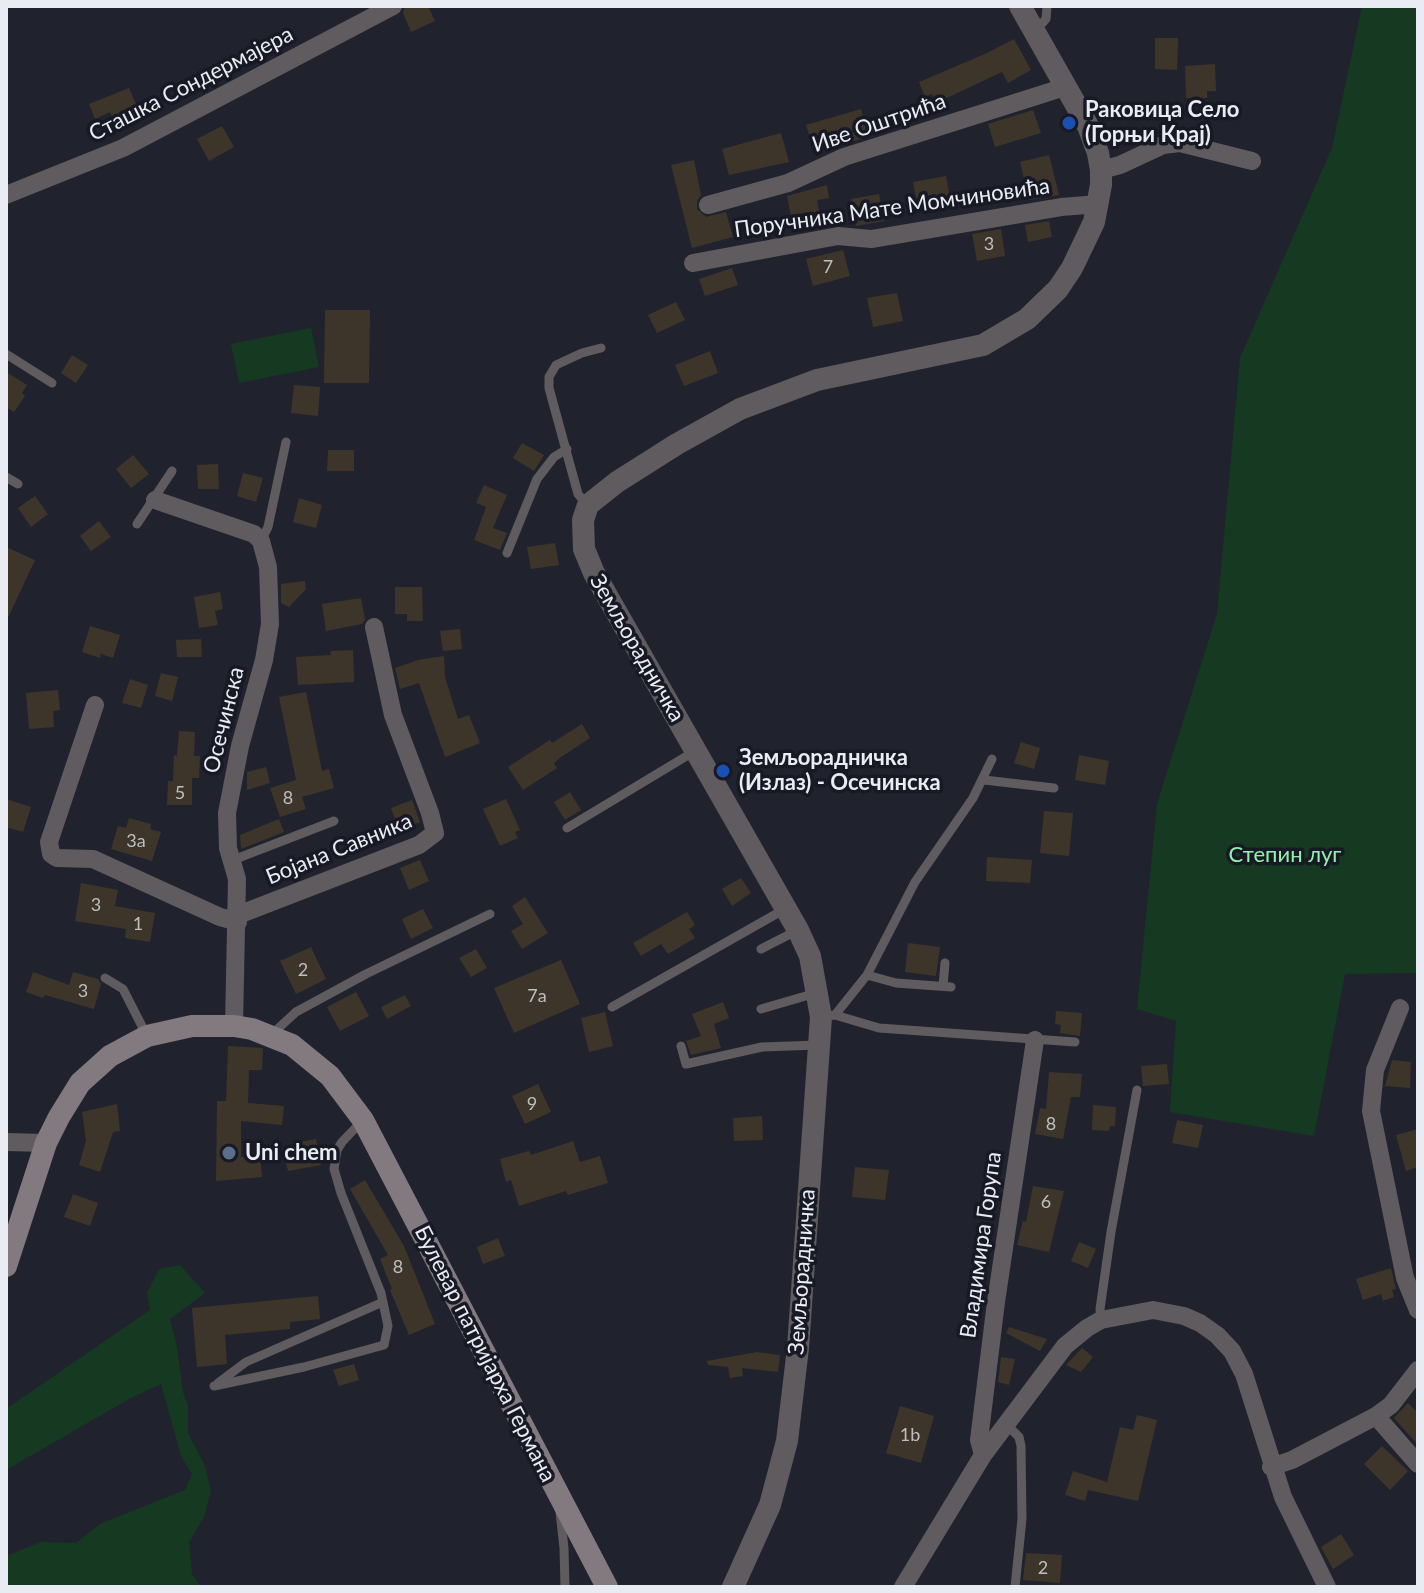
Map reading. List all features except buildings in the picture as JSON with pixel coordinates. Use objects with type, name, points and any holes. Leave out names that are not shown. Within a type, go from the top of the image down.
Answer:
[{"type":"main road","name":"Булевар патријарха Германа","points":[[6,1266],[46,1143],[71,1095],[110,1056],[147,1036],[192,1026],[234,1026],[271,1035],[292,1045],[317,1063],[343,1090],[363,1120],[607,1587]]},
{"type":"street","name":"Сташка Сондермајера","points":[[6,195],[123,148],[393,6]]},
{"type":"street","points":[[588,505],[617,482],[677,444],[764,398],[836,376],[958,353],[1002,336],[1038,310],[1065,279],[1086,241],[1099,204],[1101,170],[1093,137],[1020,6]]},
{"type":"street","name":"Иве Оштрића","points":[[708,205],[788,183],[844,157],[1065,87]]},
{"type":"street","points":[[1101,170],[1120,165],[1163,145],[1180,143],[1252,161]]},
{"type":"street","name":"Поручника Мате Момчиновића","points":[[693,263],[838,236],[871,239],[1061,207],[1099,204]]},
{"type":"street","points":[[155,500],[248,531],[261,541]]},
{"type":"street","name":"Земљорадничка","points":[[588,505],[582,527],[586,556],[615,613],[798,930],[810,956],[817,993],[828,1016],[819,1045],[798,1348],[787,1441],[770,1505],[733,1587]]},
{"type":"street","name":"Осечинска","points":[[234,1026],[237,879],[227,839],[228,800],[264,660],[270,624],[268,567],[261,541]]},
{"type":"street","name":"Бојана Савника","points":[[238,918],[419,845],[435,833],[393,715],[374,627]]},
{"type":"street","points":[[95,705],[50,839],[51,854],[57,858],[93,859],[220,917],[238,918]]},
{"type":"street","points":[[1400,1008],[1375,1070],[1371,1111],[1405,1278],[1418,1310]]},
{"type":"street","name":"Владимира Горупа","points":[[983,1455],[979,1440],[994,1316],[1035,1040]]},
{"type":"street","points":[[6,1142],[46,1143]]},
{"type":"street","points":[[903,1587],[983,1455],[1065,1346],[1101,1320],[1136,1312],[1167,1311],[1184,1316],[1217,1335],[1232,1351],[1244,1374],[1271,1467],[1306,1548],[1327,1587]]},
{"type":"street","points":[[1271,1467],[1292,1460],[1376,1416],[1391,1405],[1418,1370]]},
{"type":"street","points":[[1376,1416],[1418,1464]]},
{"type":"lane","points":[[1034,32],[1046,19],[1047,6]]},
{"type":"lane","points":[[588,505],[578,494],[549,388],[549,377],[556,365],[601,348]]},
{"type":"lane","points":[[6,354],[52,383]]},
{"type":"lane","points":[[261,541],[268,527],[286,442]]},
{"type":"lane","points":[[507,553],[537,479],[554,457],[567,449]]},
{"type":"lane","points":[[137,524],[172,471]]},
{"type":"lane","points":[[6,477],[18,484]]},
{"type":"lane","points":[[567,828],[695,751]]},
{"type":"lane","points":[[828,1016],[867,975],[915,882],[984,780],[992,759]]},
{"type":"lane","points":[[984,780],[1054,788]]},
{"type":"lane","points":[[233,860],[334,821]]},
{"type":"lane","points":[[612,1007],[785,909]]},
{"type":"lane","points":[[271,1035],[296,1012],[490,914]]},
{"type":"lane","points":[[761,949],[798,930]]},
{"type":"lane","points":[[867,975],[896,983],[947,986],[945,963]]},
{"type":"lane","points":[[105,978],[123,989],[147,1036]]},
{"type":"lane","points":[[761,1009],[817,993]]},
{"type":"lane","points":[[828,1016],[879,1028],[1075,1042]]},
{"type":"lane","points":[[681,1046],[686,1064],[762,1047],[819,1045]]},
{"type":"lane","points":[[1101,1320],[1111,1232],[1137,1090]]},
{"type":"lane","points":[[363,1120],[342,1142],[334,1160],[334,1169],[383,1302],[388,1326],[384,1345],[304,1367],[214,1386],[246,1362],[383,1302]]},
{"type":"lane","points":[[1006,1424],[1019,1437],[1021,1446],[1022,1519],[1015,1587]]},
{"type":"lane","points":[[558,1496],[565,1587]]},
{"type":"green space","name":"Степин луг","points":[[1362,6],[1418,6],[1418,973],[1345,974],[1314,1136],[1170,1112],[1176,1021],[1137,1009],[1157,804],[1217,614],[1240,358],[1332,148]]},
{"type":"green space","points":[[311,328],[319,367],[239,383],[231,344]]},
{"type":"green space","points":[[180,1265],[205,1293],[170,1319],[188,1406],[188,1433],[205,1466],[211,1491],[204,1517],[189,1542],[192,1574],[201,1587],[6,1587],[6,1556],[41,1542],[76,1543],[100,1524],[185,1490],[192,1474],[181,1456],[161,1384],[6,1470],[6,1409],[150,1310],[147,1293],[159,1269]]},
{"type":"place","name":"Раковица Село (Горњи Крај)","points":[[1069,123]]},
{"type":"place","name":"Земљорадничка (Излаз) - Осечинска","points":[[723,771]]},
{"type":"place","name":"Uni chem","points":[[229,1153]]}]
